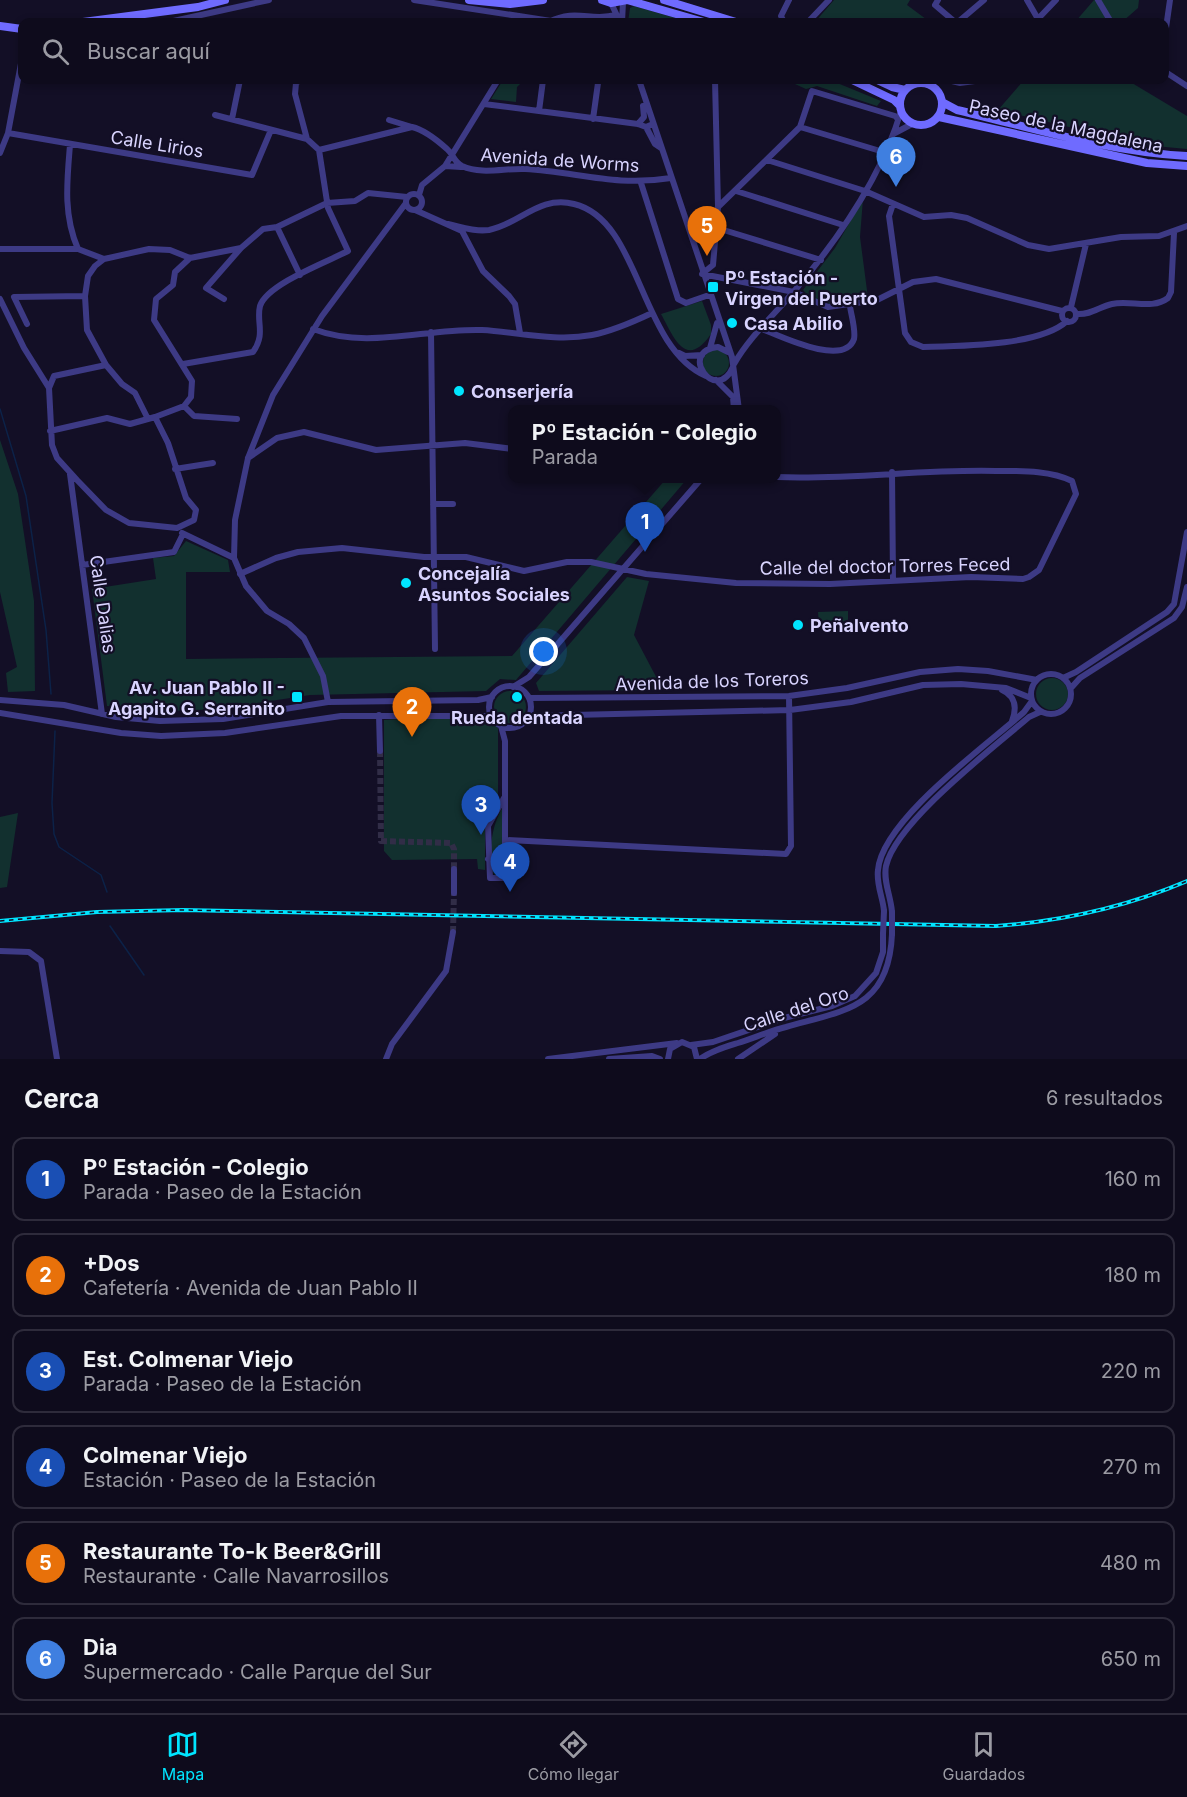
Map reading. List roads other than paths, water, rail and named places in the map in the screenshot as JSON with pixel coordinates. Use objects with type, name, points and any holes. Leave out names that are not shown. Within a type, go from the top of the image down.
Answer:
[{"type":"main road","points":[[114,18],[198,7],[225,0]]},
{"type":"main road","points":[[469,0],[510,4],[543,0]]},
{"type":"main road","points":[[664,0],[723,18]]},
{"type":"main road","points":[[606,2],[626,1],[689,18]]},
{"type":"main road","points":[[0,26],[18,28]]},
{"type":"main road","points":[[860,84],[894,100],[900,112],[912,124],[927,125],[939,117],[942,102],[938,91],[929,84]]},
{"type":"main road","points":[[886,84],[892,87],[911,84]]},
{"type":"main road","points":[[900,112],[911,84]]},
{"type":"main road","name":"Paseo de la Magdalena","points":[[942,102],[957,110],[1095,143],[1153,154],[1187,156]]},
{"type":"main road","name":"Paseo de la Magdalena","points":[[939,117],[1147,163],[1187,166]]},
{"type":"street","points":[[188,18],[268,0]]},
{"type":"street","points":[[414,0],[525,18]]},
{"type":"street","points":[[783,18],[783,9],[789,0]]},
{"type":"street","points":[[812,18],[828,0]]},
{"type":"street","points":[[962,18],[984,0]]},
{"type":"street","points":[[1028,0],[1035,18]]},
{"type":"street","points":[[1039,18],[1056,0]]},
{"type":"street","points":[[1098,0],[1109,18]]},
{"type":"street","points":[[1167,18],[1170,0]]},
{"type":"street","points":[[622,18],[626,1]]},
{"type":"street","points":[[606,2],[618,18]]},
{"type":"street","points":[[936,3],[953,18]]},
{"type":"street","points":[[558,18],[566,14],[607,17],[616,15]]},
{"type":"street","points":[[1169,74],[1187,86]]},
{"type":"street","points":[[0,153],[8,133],[18,83]]},
{"type":"street","points":[[232,119],[239,84]]},
{"type":"street","points":[[296,84],[295,94],[307,139]]},
{"type":"street","points":[[396,217],[421,206],[422,186],[445,166],[496,84]]},
{"type":"street","points":[[539,111],[542,84]]},
{"type":"street","points":[[592,119],[598,84]]},
{"type":"street","points":[[640,84],[729,352],[738,405]]},
{"type":"street","points":[[702,274],[713,264],[717,228],[715,84]]},
{"type":"street","points":[[641,87],[640,95],[645,111],[642,124],[655,144],[661,148]]},
{"type":"street","points":[[718,207],[800,128],[810,93],[816,90],[895,116],[900,112]]},
{"type":"street","points":[[484,104],[592,119],[654,124]]},
{"type":"street","points":[[716,380],[727,377],[744,347],[821,260],[887,153],[900,112]]},
{"type":"street","points":[[183,364],[253,352],[262,329],[260,306],[269,293],[348,251],[327,203],[319,150],[307,139],[215,115]]},
{"type":"street","name":"Avenida de Worms","points":[[389,120],[421,129],[464,167],[490,172],[525,169],[605,181],[641,183],[670,178]]},
{"type":"street","points":[[895,133],[912,124]]},
{"type":"street","points":[[319,150],[412,127]]},
{"type":"street","points":[[800,128],[887,153]]},
{"type":"street","name":"Calle Lirios","points":[[8,133],[252,175],[271,130]]},
{"type":"street","points":[[70,145],[67,209],[71,234],[78,249]]},
{"type":"street","points":[[767,160],[865,191],[924,217],[951,215],[967,218],[1028,245],[1048,249],[1121,237],[1159,236],[1174,233],[1187,226]]},
{"type":"street","points":[[445,166],[464,167]]},
{"type":"street","points":[[641,183],[678,299],[686,303],[709,295]]},
{"type":"street","points":[[736,191],[843,225]]},
{"type":"street","points":[[224,299],[206,288],[241,248],[262,229],[277,227],[327,203],[355,201],[368,193],[406,200],[414,210],[462,231],[483,271],[501,286],[515,304],[519,333]]},
{"type":"street","points":[[328,702],[323,676],[304,638],[289,624],[267,611],[254,597],[240,574],[234,558],[233,545],[240,490],[254,440],[273,395],[313,329],[388,224],[396,217],[406,200],[413,194],[421,198],[434,217]]},
{"type":"street","points":[[448,224],[473,230],[499,227],[530,209],[548,203],[562,202],[582,206],[599,216],[614,232],[652,313],[682,360],[716,380],[733,397],[734,405]]},
{"type":"street","points":[[892,204],[889,216],[899,291],[905,333],[911,342],[923,346],[1011,341],[1058,330],[1067,321],[1074,320],[1077,314]]},
{"type":"street","points":[[277,227],[300,275]]},
{"type":"street","points":[[717,228],[821,260]]},
{"type":"street","points":[[466,238],[473,230]]},
{"type":"street","points":[[1071,307],[1077,314],[1087,315],[1113,304],[1153,304],[1168,298],[1171,291],[1174,233]]},
{"type":"street","points":[[1071,307],[1086,244]]},
{"type":"street","points":[[50,431],[107,418],[130,424],[184,406],[193,389],[183,364],[154,320],[156,299],[173,285],[175,272],[190,258],[241,248]]},
{"type":"street","points":[[0,249],[78,249],[104,259],[149,249],[170,250],[190,258]]},
{"type":"street","points":[[104,259],[88,276],[85,296],[87,330],[106,364],[122,384],[135,393],[168,443],[186,498],[196,510],[197,514],[189,525],[177,528],[129,523],[106,510],[69,472],[54,452],[50,431],[49,388],[54,376],[58,373],[106,364]]},
{"type":"street","points":[[702,274],[794,292],[828,307],[850,306],[878,300],[913,282],[936,279],[1062,311],[1071,307]]},
{"type":"street","points":[[27,324],[14,297],[85,296]]},
{"type":"street","points":[[0,298],[24,348],[49,388]]},
{"type":"street","points":[[762,329],[802,345],[836,350],[850,345],[854,339],[850,306]]},
{"type":"street","points":[[1062,311],[1063,318],[1067,321]]},
{"type":"street","points":[[313,329],[328,335],[360,339],[480,330],[562,338],[592,335],[626,325],[652,313]]},
{"type":"street","points":[[706,376],[700,364],[702,355],[710,348],[715,336],[717,317]]},
{"type":"street","points":[[431,332],[435,649]]},
{"type":"street","points":[[710,348],[718,347],[729,352],[744,347]]},
{"type":"street","points":[[676,351],[685,356],[702,355]]},
{"type":"street","points":[[184,406],[194,416],[237,419]]},
{"type":"street","points":[[248,458],[264,445],[286,434],[304,432],[376,450],[432,444],[484,444],[508,448]]},
{"type":"street","points":[[254,440],[259,445],[264,445]]},
{"type":"street","points":[[175,469],[213,463]]},
{"type":"street","name":"Calle del doctor Torres Feced","points":[[240,574],[276,558],[320,549],[434,558],[466,557],[524,571],[582,562],[646,574],[736,583],[831,584],[893,580],[1029,578],[1039,570],[1076,494],[1072,481],[1059,475],[962,470],[781,477]]},
{"type":"street","name":"Calle Dalias","points":[[69,472],[76,495]]},
{"type":"street","points":[[892,472],[893,580]]},
{"type":"street","points":[[72,486],[78,481]]},
{"type":"street","name":"Calle Dalias","points":[[78,481],[76,495],[82,565],[102,714]]},
{"type":"street","points":[[504,798],[488,826],[490,878],[505,878],[506,860],[505,741],[501,726],[491,716],[489,704],[492,697],[501,689],[513,687],[529,677],[698,483]]},
{"type":"street","points":[[76,495],[86,490]]},
{"type":"street","points":[[433,504],[453,504]]},
{"type":"street","points":[[177,528],[183,534],[234,558]]},
{"type":"street","points":[[1063,678],[1076,672],[1167,612],[1174,604],[1187,532]]},
{"type":"street","points":[[82,565],[174,552],[183,534]]},
{"type":"street","points":[[221,552],[233,545]]},
{"type":"street","points":[[1071,688],[1063,678],[1053,674],[1037,680],[1032,688],[1032,699],[1040,711],[1052,715],[1063,711],[1070,703],[1071,688],[1080,678],[1174,618],[1182,607],[1187,587]]},
{"type":"street","name":"Avenida de los Toreros","points":[[527,696],[789,696],[847,688],[920,672],[958,669],[988,671],[1037,680]]},
{"type":"street","points":[[501,726],[511,728],[524,723],[530,716],[527,696],[529,677]]},
{"type":"street","name":"Avenida de los Toreros","points":[[530,716],[790,710],[850,702],[923,685],[993,686],[1022,693],[1032,699]]},
{"type":"street","points":[[993,686],[1008,693],[1013,700],[1015,711],[1011,723]]},
{"type":"street","points":[[513,687],[527,696]]},
{"type":"street","points":[[506,840],[786,854],[791,846],[789,696]]},
{"type":"street","points":[[0,700],[64,705],[102,714],[160,722],[213,720],[328,702],[478,700],[492,697]]},
{"type":"street","name":"Calle del Oro","points":[[677,1043],[691,1045],[713,1042],[784,1018],[832,1006],[855,996],[876,973],[883,952],[884,911],[878,870],[890,841],[926,798],[1011,723],[1032,699]]},
{"type":"street","name":"Calle del Oro","points":[[698,1059],[786,1027],[847,1011],[875,991],[889,965],[892,912],[885,871],[896,845],[914,822],[959,777],[1029,717],[1040,711]]},
{"type":"street","points":[[0,713],[121,733],[161,736],[214,734],[317,718],[379,715],[491,716]]},
{"type":"street","points":[[379,715],[380,751]]},
{"type":"street","points":[[213,720],[214,734]]},
{"type":"street","points":[[505,741],[511,728]]},
{"type":"street","points":[[488,859],[495,865],[506,860]]},
{"type":"street","points":[[454,869],[454,893]]},
{"type":"street","points":[[387,1058],[392,1044],[446,971],[453,932]]},
{"type":"street","points":[[0,951],[29,952],[37,956],[43,968],[57,1059]]},
{"type":"street","points":[[738,1059],[786,1027]]},
{"type":"street","points":[[548,1059],[677,1043]]},
{"type":"street","points":[[668,1059],[670,1049],[677,1043]]},
{"type":"street","points":[[691,1045],[696,1050],[698,1059]]},
{"type":"street","points":[[609,1059],[645,1056],[660,1059]]},
{"type":"waterway","points":[[0,409],[26,496],[46,630],[51,694]]},
{"type":"waterway","points":[[55,731],[52,803],[54,834],[59,847],[101,875],[107,892]]},
{"type":"waterway","points":[[110,926],[144,975]]},
{"type":"tunnel","points":[[380,751],[381,841],[451,843],[454,849],[454,869]]},
{"type":"tunnel","points":[[453,932],[454,893]]},
{"type":"railway","points":[[0,921],[97,912],[183,910],[996,926],[1046,921],[1094,911],[1141,898],[1187,881]]},
{"type":"place","name":"Dia","points":[[896,187]]},
{"type":"place","name":"Restaurante To-k Beer&Grill","points":[[707,256]]},
{"type":"place","name":"Pº Estación - Virgen del Puerto","points":[[713,287]]},
{"type":"place","name":"Casa Abilio","points":[[732,323]]},
{"type":"place","name":"Conserjería","points":[[459,391]]},
{"type":"place","name":"Pº Estación - Colegio","points":[[645,552]]},
{"type":"place","name":"Concejalía Asuntos Sociales","points":[[406,583]]},
{"type":"place","name":"Peñalvento","points":[[798,625]]},
{"type":"place","name":"Av. Juan Pablo II - Agapito G. Serranito","points":[[297,697]]},
{"type":"place","name":"Rueda dentada","points":[[517,697]]},
{"type":"place","name":"+Dos","points":[[412,737]]},
{"type":"place","name":"Est. Colmenar Viejo","points":[[481,835]]},
{"type":"place","name":"Colmenar Viejo","points":[[510,892]]}]
